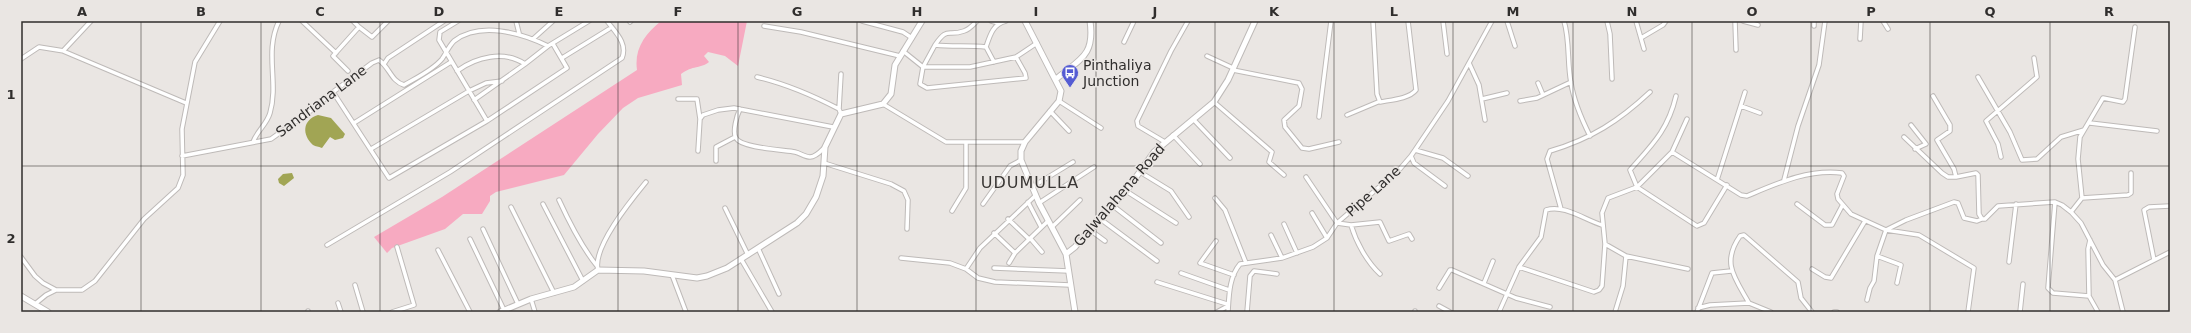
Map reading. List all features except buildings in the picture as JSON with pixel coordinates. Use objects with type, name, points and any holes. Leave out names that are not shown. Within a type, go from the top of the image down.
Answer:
[{"type":"street","points":[[64,51],[91,21]]},
{"type":"street","points":[[35,304],[46,295],[56,290],[82,290],[95,281],[144,219],[178,188],[183,175],[182,129],[195,62],[220,21]]},
{"type":"street","points":[[253,142],[256,134],[263,127],[270,112],[273,84],[271,42],[279,21]]},
{"type":"street","points":[[302,21],[336,53]]},
{"type":"street","points":[[353,21],[372,37],[388,21]]},
{"type":"street","points":[[384,64],[388,58],[444,21]]},
{"type":"street","points":[[458,21],[440,32],[439,35],[445,53],[487,121]]},
{"type":"street","points":[[516,21],[518,33]]},
{"type":"street","points":[[534,39],[553,21]]},
{"type":"street","points":[[474,100],[526,64],[548,46],[589,21]]},
{"type":"street","points":[[327,245],[450,172],[622,58],[624,54],[622,40],[607,21]]},
{"type":"street","points":[[864,21],[903,32],[912,38]]},
{"type":"street","points":[[883,104],[891,94],[895,65],[922,21]]},
{"type":"street","points":[[977,21],[963,32],[947,32],[942,35],[934,45],[923,67],[920,84],[927,88],[1026,78],[1022,66],[1016,57]]},
{"type":"street","points":[[992,21],[999,23],[1006,21]]},
{"type":"street","points":[[1026,21],[1036,43],[1056,79],[1061,92],[1059,101],[1025,142],[1021,151],[1021,160],[1039,203],[1066,254],[1075,312]]},
{"type":"street","points":[[1056,79],[1085,55],[1090,47],[1090,21]]},
{"type":"street","points":[[1124,42],[1134,21]]},
{"type":"street","points":[[1165,142],[1138,126],[1137,121],[1171,51],[1188,21]]},
{"type":"street","name":"Galwalahena Road","points":[[1066,254],[1126,191],[1165,142],[1194,120],[1214,102],[1228,80],[1255,21]]},
{"type":"street","points":[[1319,117],[1331,21]]},
{"type":"street","points":[[1373,21],[1378,102]]},
{"type":"street","points":[[1347,115],[1378,102],[1412,94],[1416,90],[1408,21]]},
{"type":"street","points":[[1443,21],[1447,54]]},
{"type":"street","name":"Pipe Lane","points":[[1246,263],[1282,258],[1313,248],[1327,238],[1337,223],[1398,170],[1411,156],[1448,101],[1492,21]]},
{"type":"street","points":[[1507,21],[1515,46]]},
{"type":"street","points":[[1564,21],[1571,82],[1577,111],[1590,136]]},
{"type":"street","points":[[1607,21],[1610,34],[1612,79]]},
{"type":"street","points":[[1636,21],[1644,49]]},
{"type":"street","points":[[1641,38],[1663,25],[1666,21]]},
{"type":"street","points":[[1735,21],[1736,50]]},
{"type":"street","points":[[1743,21],[1758,25]]},
{"type":"street","points":[[1814,21],[1814,26]]},
{"type":"street","points":[[1784,180],[1798,126],[1818,65],[1825,21]]},
{"type":"street","points":[[1860,39],[1861,21]]},
{"type":"street","points":[[1883,21],[1888,29]]},
{"type":"street","points":[[994,62],[986,47],[990,34],[999,23]]},
{"type":"street","points":[[764,26],[801,32],[900,56]]},
{"type":"street","points":[[348,71],[333,56],[359,27]]},
{"type":"street","points":[[2072,212],[2082,198],[2078,159],[2080,137],[2090,123],[2103,98],[2123,102],[2125,99],[2135,27]]},
{"type":"street","points":[[562,58],[609,29]]},
{"type":"street","name":"Sandriana Lane","points":[[182,156],[271,139],[316,107],[332,92],[372,63],[379,60],[384,64],[396,82],[404,85],[441,60],[454,41],[468,35],[485,31],[518,33],[548,46]]},
{"type":"street","points":[[903,51],[923,67],[970,67],[1016,57],[1036,43]]},
{"type":"street","points":[[332,92],[354,123],[389,178],[487,121],[567,68],[553,44]]},
{"type":"street","points":[[934,45],[949,47],[965,45],[986,47]]},
{"type":"street","points":[[21,59],[39,47],[64,51],[186,103]]},
{"type":"street","points":[[457,71],[482,58],[499,56],[519,60],[526,64]]},
{"type":"street","points":[[1207,56],[1233,69],[1299,83],[1302,89],[1300,103],[1297,110],[1284,120],[1285,127],[1302,148],[1309,149],[1339,142]]},
{"type":"street","points":[[2001,157],[1998,144],[1986,121],[2037,76],[2034,58]]},
{"type":"street","points":[[354,123],[451,62]]},
{"type":"street","points":[[1469,63],[1479,85],[1485,120]]},
{"type":"street","points":[[559,200],[586,253],[598,268],[644,271],[697,278],[707,276],[727,268],[806,214],[816,198],[823,176],[825,147],[840,111],[841,74]]},
{"type":"street","points":[[757,77],[786,84],[840,111],[883,104],[946,142],[1025,142]]},
{"type":"street","points":[[1978,77],[1998,111],[2022,160],[2026,161],[2037,159],[2061,137],[2084,130]]},
{"type":"street","points":[[371,149],[469,91],[486,83],[502,81]]},
{"type":"street","points":[[1520,101],[1532,100],[1571,82]]},
{"type":"street","points":[[1538,83],[1543,95]]},
{"type":"street","points":[[1561,209],[1547,154],[1550,151],[1590,136],[1625,115],[1650,92]]},
{"type":"street","points":[[1717,180],[1745,92]]},
{"type":"street","points":[[1482,99],[1506,93]]},
{"type":"street","points":[[1676,96],[1672,114],[1665,128],[1630,170],[1637,187],[1697,226],[1704,223],[1727,185]]},
{"type":"street","points":[[1933,96],[1950,125],[1950,131],[1937,140],[1954,169],[1956,177]]},
{"type":"street","points":[[678,99],[698,98],[700,118],[698,152]]},
{"type":"street","points":[[1059,101],[1102,128]]},
{"type":"street","points":[[1214,102],[1272,152],[1269,162],[1284,175]]},
{"type":"street","points":[[1741,106],[1760,113]]},
{"type":"street","points":[[700,118],[703,115],[718,110],[740,108],[833,127]]},
{"type":"street","points":[[740,108],[736,120],[735,137],[737,140],[750,146],[797,153],[811,157],[817,155],[825,147]]},
{"type":"street","points":[[1050,111],[1069,131]]},
{"type":"street","points":[[1520,267],[1594,292],[1599,290],[1602,286],[1605,244],[1602,225],[1604,203],[1608,198],[1637,187],[1672,152],[1687,119]]},
{"type":"street","points":[[1194,120],[1230,158]]},
{"type":"street","points":[[2090,123],[2157,131]]},
{"type":"street","points":[[1911,125],[1926,144],[1915,149]]},
{"type":"street","points":[[1173,135],[1200,164]]},
{"type":"street","points":[[716,161],[716,147],[735,137]]},
{"type":"street","points":[[1904,137],[1915,149],[1948,177],[1976,173],[1978,175],[1979,214],[1982,219]]},
{"type":"street","points":[[952,211],[966,188],[966,143]]},
{"type":"street","points":[[1415,150],[1443,158],[1468,176]]},
{"type":"street","points":[[1672,152],[1741,195],[1747,196],[1784,180],[1824,172],[1842,173],[1844,176],[1837,194],[1842,206],[1851,214],[1886,230],[1919,235],[1974,268],[1968,312]]},
{"type":"street","points":[[1411,156],[1414,163],[1445,186]]},
{"type":"street","points":[[984,204],[1010,166],[1021,160]]},
{"type":"street","points":[[1032,187],[1073,162]]},
{"type":"street","points":[[824,163],[891,184],[904,191],[908,200],[907,230]]},
{"type":"street","points":[[1039,203],[1094,167]]},
{"type":"street","points":[[1140,172],[1171,191],[1189,216]]},
{"type":"street","points":[[2082,198],[2128,195],[2131,193],[2131,174]]},
{"type":"street","points":[[1306,177],[1337,223],[1351,225],[1380,222],[1390,240],[1409,234],[1412,239]]},
{"type":"street","points":[[470,239],[502,311],[532,299],[555,294],[574,287],[598,268],[608,235],[625,208],[646,182]]},
{"type":"street","points":[[1126,191],[1176,223]]},
{"type":"street","points":[[966,270],[980,248],[994,233],[1036,195]]},
{"type":"street","points":[[1215,198],[1225,210],[1246,263],[1240,264],[1234,275],[1229,290],[1228,312]]},
{"type":"street","points":[[1052,227],[1080,200]]},
{"type":"street","points":[[1028,202],[1041,227]]},
{"type":"street","points":[[1867,300],[1870,288],[1874,281],[1877,256],[1886,230],[1906,220],[1954,202],[1958,203],[1964,218],[1977,221],[1985,219],[1998,206],[2055,202],[2072,212],[2090,240],[2103,265],[2115,280],[2123,312]]},
{"type":"street","points":[[2055,202],[2048,288],[2053,293],[2089,296]]},
{"type":"street","points":[[543,204],[583,281]]},
{"type":"street","points":[[1797,204],[1825,225],[1829,226],[1832,225],[1842,206]]},
{"type":"street","points":[[2009,262],[2016,204]]},
{"type":"street","points":[[1112,205],[1161,243]]},
{"type":"street","points":[[2154,260],[2144,210],[2148,207],[2170,206]]},
{"type":"street","points":[[511,207],[555,294]]},
{"type":"street","points":[[725,208],[748,255]]},
{"type":"street","points":[[1499,312],[1520,267],[1541,237],[1546,210],[1561,209],[1602,225]]},
{"type":"street","points":[[1312,213],[1327,238]]},
{"type":"street","points":[[1099,218],[1157,261]]},
{"type":"street","points":[[1008,219],[1042,252]]},
{"type":"street","points":[[1009,263],[1029,239],[1048,221]]},
{"type":"street","points":[[1812,269],[1825,277],[1830,278],[1865,221]]},
{"type":"street","points":[[1284,224],[1298,253]]},
{"type":"street","points":[[1351,225],[1361,247],[1374,268],[1380,274]]},
{"type":"street","points":[[483,229],[518,304]]},
{"type":"street","points":[[1090,230],[1105,241]]},
{"type":"street","points":[[994,233],[1016,253]]},
{"type":"street","points":[[1270,235],[1282,258]]},
{"type":"street","points":[[1749,303],[1731,272],[1730,254],[1740,236],[1744,235],[1798,282],[1801,298],[1812,312]]},
{"type":"street","points":[[2090,240],[2088,249],[2089,296],[2098,312]]},
{"type":"street","points":[[1216,241],[1200,263],[1234,275]]},
{"type":"street","points":[[1605,244],[1626,256],[1688,269]]},
{"type":"street","points":[[392,312],[414,304],[397,247]]},
{"type":"street","points":[[758,248],[779,294]]},
{"type":"street","points":[[438,250],[470,312]]},
{"type":"street","points":[[2115,280],[2170,252]]},
{"type":"street","points":[[1615,312],[1622,286],[1626,256]]},
{"type":"street","points":[[1877,256],[1901,265],[1897,284]]},
{"type":"street","points":[[21,257],[35,276],[56,290]]},
{"type":"street","points":[[901,258],[940,261],[966,270],[978,278],[995,282],[1070,285]]},
{"type":"street","points":[[741,259],[772,312]]},
{"type":"street","points":[[1484,283],[1493,261]]},
{"type":"street","points":[[994,268],[1069,271]]},
{"type":"street","points":[[1439,288],[1450,270],[1452,270],[1516,298],[1550,307]]},
{"type":"street","points":[[1247,312],[1250,276],[1254,271],[1277,274]]},
{"type":"street","points":[[1698,310],[1712,273],[1731,272]]},
{"type":"street","points":[[1181,273],[1229,290]]},
{"type":"street","points":[[672,275],[686,312]]},
{"type":"street","points":[[1157,282],[1227,304],[1228,306]]},
{"type":"street","points":[[355,284],[363,312]]},
{"type":"street","points":[[2020,312],[2023,284]]},
{"type":"street","points":[[21,296],[48,312]]},
{"type":"street","points":[[532,299],[535,312]]},
{"type":"street","points":[[338,303],[341,312]]},
{"type":"street","points":[[1698,310],[1710,305],[1749,303],[1770,312]]},
{"type":"street","points":[[1217,312],[1228,306]]},
{"type":"street","points":[[1439,306],[1450,312]]},
{"type":"shaded area","points":[[661,21],[747,21],[738,66],[725,56],[708,52],[704,56],[709,62],[703,66],[689,69],[681,74],[682,85],[638,98],[623,108],[598,134],[564,175],[496,192],[490,196],[490,201],[482,214],[463,214],[445,229],[392,248],[387,253],[374,237],[442,197],[637,70],[637,55],[642,42],[650,31]]},
{"type":"shaded area","points":[[318,115],[331,118],[345,134],[343,138],[335,140],[330,137],[322,148],[313,145],[307,137],[305,128],[309,120]]},
{"type":"shaded area","points":[[292,173],[294,178],[284,186],[279,183],[278,179],[283,174]]},
{"type":"place","name":"Pinthaliya Junction","points":[[1070,88]]},
{"type":"district","name":"UDUMULLA","points":[[1030,182]]}]
